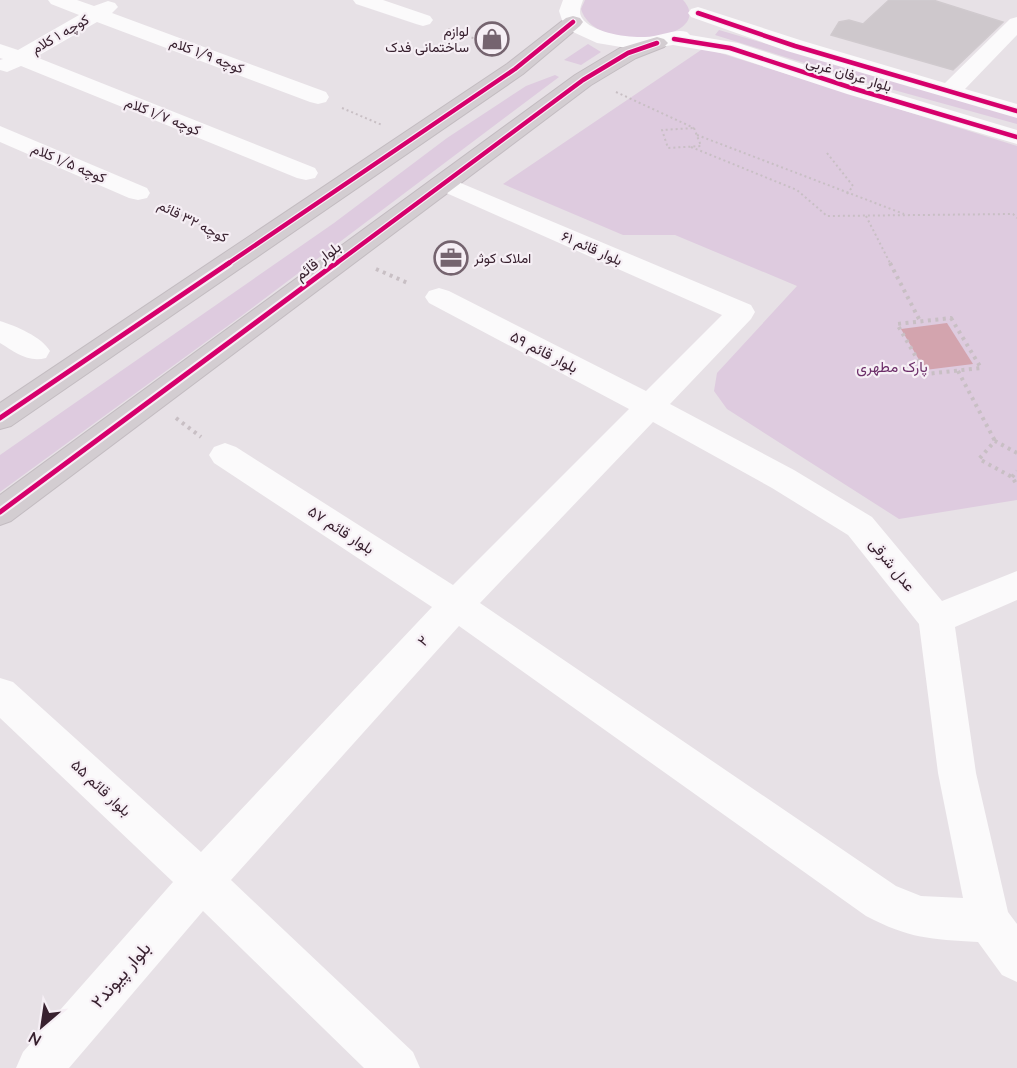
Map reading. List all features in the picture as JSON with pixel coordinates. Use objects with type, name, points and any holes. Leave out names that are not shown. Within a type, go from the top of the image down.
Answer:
[{"type":"main road","points":[[0,418],[529,59],[567,8]]},
{"type":"main road","name":"بلوار قائم","points":[[0,512],[444,183],[575,70],[665,41]]},
{"type":"main road","points":[[529,59],[575,70]]},
{"type":"street","name":"کوچه ۱/۹ کلام","points":[[58,0],[318,97]]},
{"type":"street","name":"کوچه ۱ کلام","points":[[6,59],[120,0]]},
{"type":"street","points":[[363,0],[423,20]]},
{"type":"street","points":[[665,41],[693,27],[698,20],[697,5]]},
{"type":"street","name":"بلوار عرفان غربی","points":[[697,5],[786,43],[1017,111]]},
{"type":"street","name":"بلوار عرفان غربی","points":[[567,8],[584,30],[610,40],[633,43],[665,41],[730,48],[855,89],[1017,137]]},
{"type":"street","points":[[950,91],[1017,23]]},
{"type":"street","name":"کوچه ۱/۷ کلام","points":[[6,59],[306,173]]},
{"type":"street","name":"کوچه ۱/۵ کلام","points":[[0,133],[138,193]]},
{"type":"street","name":"بلوار قائم ۶۱","points":[[444,183],[741,312],[650,406]]},
{"type":"street","name":"بلوار قائم ۵۹","points":[[439,297],[650,406]]},
{"type":"street","points":[[0,331],[36,351]]},
{"type":"street","name":"۲","points":[[202,882],[456,605],[650,406]]},
{"type":"street","name":"عدل شرقی","points":[[650,406],[783,479],[860,525],[936,619]]},
{"type":"street","name":"بلوار قائم ۵۷","points":[[225,455],[456,605],[881,901],[904,913],[921,917],[989,921]]},
{"type":"street","points":[[1017,585],[936,619],[957,773],[989,921],[1017,960]]},
{"type":"street","name":"بلوار قائم ۵۵","points":[[0,694],[398,1068]]},
{"type":"street","name":"بلوار پیوند۲","points":[[39,1068],[202,882]]},
{"type":"path","points":[[423,20],[529,59]]},
{"type":"path","points":[[575,70],[694,128],[701,146],[668,148],[662,130],[694,128]]},
{"type":"path","points":[[318,97],[413,139]]},
{"type":"path","points":[[697,135],[907,215]]},
{"type":"path","points":[[691,147],[797,190],[827,216],[1013,214],[1017,218]]},
{"type":"path","points":[[827,153],[853,186],[847,194]]},
{"type":"path","points":[[866,216],[921,321]]},
{"type":"path","points":[[345,255],[439,297]]},
{"type":"path","points":[[951,318],[981,368],[926,374],[897,324],[921,321],[951,318]]},
{"type":"path","points":[[958,371],[995,441],[1017,453]]},
{"type":"path","points":[[151,400],[225,455]]},
{"type":"path","points":[[995,441],[979,459],[1012,477],[1017,485]]},
{"type":"path","points":[[1012,477],[1017,471]]},
{"type":"green space","points":[[585,0],[683,0],[690,14],[684,25],[670,33],[651,38],[629,38],[608,33],[591,24],[581,9]]},
{"type":"green space","points":[[719,30],[1017,117],[1017,124],[865,82],[715,35]]},
{"type":"green space","points":[[588,44],[601,52],[581,65],[564,60]]},
{"type":"green space","name":"پارک مطهری","points":[[704,48],[1017,146],[1017,500],[899,519],[727,409],[714,391],[717,373],[797,286],[675,235],[623,235],[503,184]]},
{"type":"green space","points":[[555,75],[559,77],[240,317],[0,492],[0,455],[334,223],[447,138],[526,86]]},
{"type":"shaded area","points":[[947,323],[973,364],[925,370],[901,329]]},
{"type":"building","points":[[889,0],[933,0],[1003,22],[953,70],[831,35],[839,22],[849,20],[863,24]]},
{"type":"cycle path","points":[[698,13],[795,46],[1017,111]]},
{"type":"cycle path","points":[[0,418],[515,69],[573,22]]},
{"type":"cycle path","points":[[674,39],[730,48],[855,89],[1017,137]]},
{"type":"cycle path","points":[[0,512],[583,80],[628,53],[657,43]]},
{"type":"place","name":"لوازم ساختمانی فدک","points":[[492,39]]},
{"type":"place","name":"املاک کوثر","points":[[451,258]]}]
